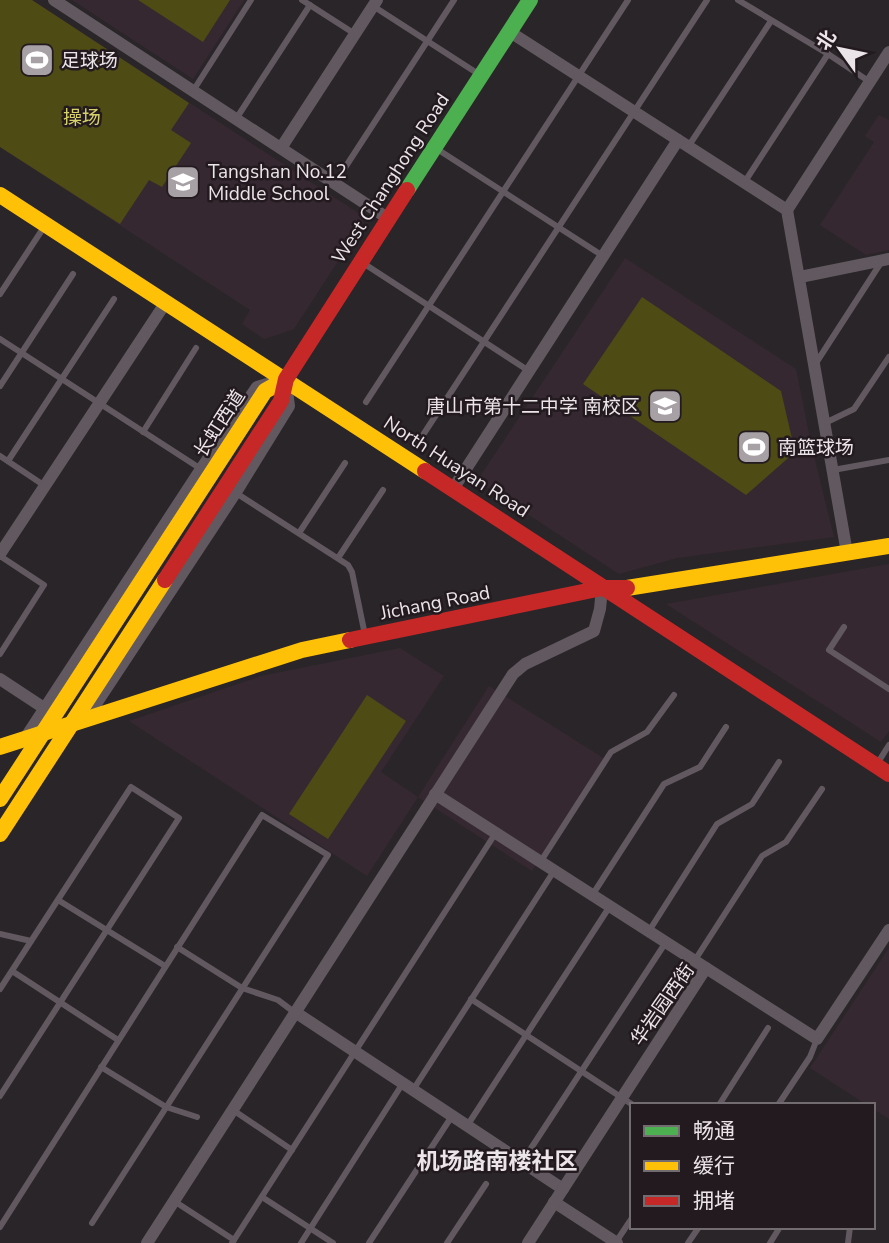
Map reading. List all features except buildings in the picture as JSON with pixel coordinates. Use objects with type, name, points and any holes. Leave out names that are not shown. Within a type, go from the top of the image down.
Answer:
[{"type":"street","points":[[54,0],[389,219]]},
{"type":"street","name":"West Changhong Road","points":[[286,379],[530,0]]},
{"type":"street","points":[[281,148],[375,3]]},
{"type":"street","points":[[510,32],[787,210]]},
{"type":"street","points":[[847,553],[787,210],[889,52]]},
{"type":"street","points":[[453,489],[603,256],[683,144]]},
{"type":"street","name":"North Huayan Road","points":[[0,195],[882,770]]},
{"type":"street","points":[[800,277],[885,260]]},
{"type":"street","points":[[1,552],[166,302]]},
{"type":"street","points":[[0,834],[236,492],[289,406],[286,379],[257,387],[23,741]]},
{"type":"street","name":"长虹西道","points":[[78,722],[281,401],[286,379]]},
{"type":"street","name":"长虹西道","points":[[41,736],[265,391],[286,379]]},
{"type":"street","name":"Jichang Road","points":[[0,747],[302,650],[602,588],[634,588],[889,545]]},
{"type":"street","points":[[147,1243],[513,674],[525,664],[594,631],[602,588]]},
{"type":"street","points":[[0,679],[44,708]]},
{"type":"street","points":[[0,799],[41,736]]},
{"type":"street","points":[[435,793],[700,964]]},
{"type":"street","points":[[817,1040],[889,930]]},
{"type":"street","name":"华岩园西街","points":[[528,1243],[563,1189],[627,1101],[700,964],[817,1040]]},
{"type":"street","points":[[295,1012],[563,1189]]},
{"type":"street","points":[[554,1202],[613,1242]]},
{"type":"lane","points":[[193,91],[251,0]]},
{"type":"lane","points":[[302,0],[355,34]]},
{"type":"lane","points":[[335,183],[454,0]]},
{"type":"lane","points":[[366,402],[628,0]]},
{"type":"lane","points":[[421,438],[707,0]]},
{"type":"lane","points":[[738,0],[870,82]]},
{"type":"lane","points":[[751,8],[757,0]]},
{"type":"lane","points":[[375,3],[481,76]]},
{"type":"lane","points":[[236,119],[310,5]]},
{"type":"lane","points":[[683,144],[771,21]]},
{"type":"lane","points":[[744,183],[828,54]]},
{"type":"lane","points":[[435,148],[603,256]]},
{"type":"lane","points":[[0,294],[45,225]]},
{"type":"lane","points":[[815,365],[885,260]]},
{"type":"lane","points":[[361,262],[529,371]]},
{"type":"lane","points":[[0,386],[73,274]]},
{"type":"lane","points":[[8,461],[114,299]]},
{"type":"lane","points":[[0,340],[201,469]]},
{"type":"lane","points":[[143,432],[196,348]]},
{"type":"lane","points":[[825,423],[854,410],[889,357]]},
{"type":"lane","points":[[0,456],[45,486]]},
{"type":"lane","points":[[833,470],[889,460]]},
{"type":"lane","points":[[299,533],[345,463]]},
{"type":"lane","points":[[338,558],[383,490]]},
{"type":"lane","points":[[236,492],[348,565],[352,572],[365,637]]},
{"type":"lane","points":[[0,654],[44,585],[1,552]]},
{"type":"lane","points":[[844,627],[830,650],[889,689]]},
{"type":"lane","points":[[541,861],[611,752],[648,732],[674,695]]},
{"type":"lane","points":[[593,894],[664,784],[700,766],[726,727]]},
{"type":"lane","points":[[882,770],[889,745]]},
{"type":"lane","points":[[649,931],[718,824],[752,804],[779,762]]},
{"type":"lane","points":[[0,989],[131,787],[180,818],[0,1096]]},
{"type":"lane","points":[[700,964],[762,856],[786,842],[822,789]]},
{"type":"lane","points":[[0,1227],[262,815],[328,855],[92,1223]]},
{"type":"lane","points":[[174,1201],[233,1242],[496,832]]},
{"type":"lane","points":[[301,1243],[471,999],[555,870]]},
{"type":"lane","points":[[58,900],[165,966]]},
{"type":"lane","points":[[467,1126],[610,906]]},
{"type":"lane","points":[[0,934],[31,941]]},
{"type":"lane","points":[[522,1162],[666,942]]},
{"type":"lane","points":[[177,947],[242,988],[278,1000],[295,1012]]},
{"type":"lane","points":[[12,971],[118,1040]]},
{"type":"lane","points":[[471,999],[627,1101]]},
{"type":"lane","points":[[720,1103],[768,1028]]},
{"type":"lane","points":[[779,1103],[810,1056],[817,1040]]},
{"type":"lane","points":[[101,1067],[166,1107],[197,1117]]},
{"type":"lane","points":[[233,1110],[292,1150]]},
{"type":"lane","points":[[369,1243],[452,1116]]},
{"type":"lane","points":[[447,1243],[486,1184]]},
{"type":"lane","points":[[262,1197],[333,1243]]},
{"type":"lane","points":[[613,1242],[630,1221]]},
{"type":"shaded area","name":"Tangshan No.12 Middle School","points":[[0,0],[32,0],[366,218],[294,329],[264,339],[242,324],[250,310],[0,147]]},
{"type":"shaded area","points":[[72,0],[244,0],[193,79]]},
{"type":"shaded area","points":[[879,115],[889,120],[889,250],[866,255],[820,225],[874,142],[865,136]]},
{"type":"shaded area","name":"唐山市第十二中学 南校区","points":[[625,258],[796,369],[834,537],[677,558],[619,574],[477,481]]},
{"type":"shaded area","points":[[889,564],[889,731],[881,742],[666,604]]},
{"type":"shaded area","points":[[400,648],[444,676],[381,772],[418,797],[367,876],[129,721],[261,676]]},
{"type":"shaded area","points":[[489,686],[605,759],[532,871],[418,797]]},
{"type":"shaded area","points":[[889,948],[889,1119],[875,1110],[875,1103],[864,1103],[810,1068]]},
{"type":"green space","name":"操场","points":[[0,0],[32,0],[189,103],[171,130],[191,143],[162,187],[149,180],[120,224],[0,147]]},
{"type":"green space","points":[[138,0],[230,0],[203,42]]},
{"type":"green space","points":[[642,297],[781,391],[795,452],[746,495],[583,384]]},
{"type":"green space","points":[[367,695],[406,721],[328,839],[289,814]]},
{"type":"traffic: fast","points":[[407,190],[530,0]]},
{"type":"traffic: slow","points":[[0,195],[425,471]]},
{"type":"traffic: slow","points":[[0,799],[265,391],[286,379]]},
{"type":"traffic: slow","points":[[627,588],[889,546]]},
{"type":"traffic: slow","points":[[0,834],[165,580]]},
{"type":"traffic: slow","points":[[0,747],[302,650],[350,640]]},
{"type":"traffic: jam","points":[[165,580],[281,401],[286,379],[407,190]]},
{"type":"traffic: jam","points":[[425,471],[889,774]]},
{"type":"traffic: jam","points":[[350,640],[602,588],[627,588]]},
{"type":"place","name":"足球场","points":[[37,60]]},
{"type":"place","name":"Tangshan No.12 Middle School","points":[[183,182]]},
{"type":"place","name":"唐山市第十二中学 南校区","points":[[665,406]]},
{"type":"place","name":"南篮球场","points":[[754,447]]},
{"type":"district","name":"机场路南楼社区","points":[[497,1161]]}]
